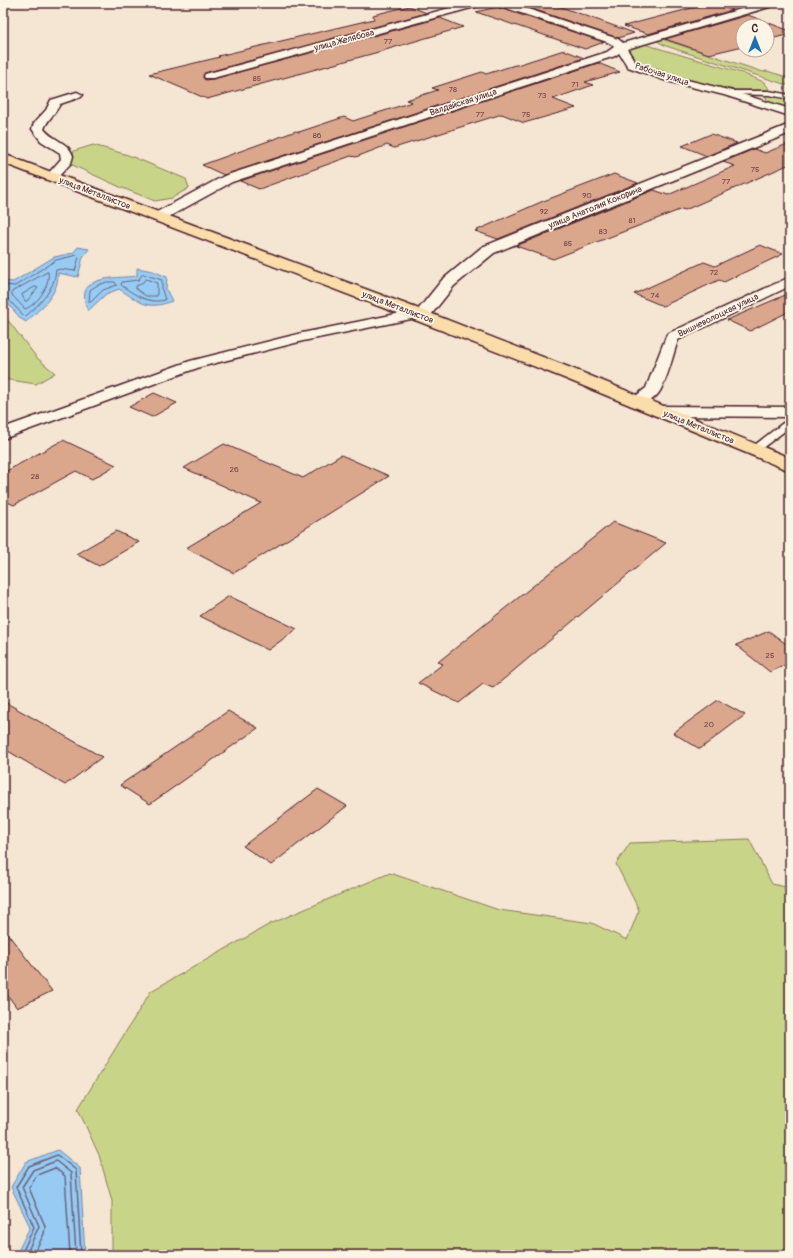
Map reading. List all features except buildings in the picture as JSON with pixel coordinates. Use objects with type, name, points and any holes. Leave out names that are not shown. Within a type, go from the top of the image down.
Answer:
[{"type":"main road","name":"улица Металлистов","points":[[3,158],[419,315],[790,465]]},
{"type":"street","name":"улица Желябова","points":[[209,76],[479,3]]},
{"type":"street","name":"Рабочая улица","points":[[500,3],[614,41],[621,47],[632,65],[671,79],[728,93],[790,113]]},
{"type":"street","name":"Валдайская улица","points":[[158,217],[228,179],[611,54],[621,47],[773,3]]},
{"type":"street","points":[[52,176],[67,160],[68,156],[61,147],[47,140],[38,129],[40,123],[51,111],[55,102],[77,95]]},
{"type":"street","name":"улица Анатолия Кокорина","points":[[419,315],[448,283],[488,250],[790,128]]},
{"type":"street","name":"Вышневолоцкая улица","points":[[636,402],[653,390],[672,337],[790,281]]},
{"type":"street","points":[[3,434],[195,364],[302,337],[419,315]]},
{"type":"street","points":[[658,411],[790,412]]},
{"type":"lane","points":[[728,93],[769,93],[790,97]]},
{"type":"lane","points":[[754,450],[790,424]]},
{"type":"green space","points":[[659,38],[763,72],[767,71],[790,78],[790,86],[666,46],[657,41]]},
{"type":"green space","points":[[644,44],[742,73],[764,82],[770,90],[736,90],[708,85],[680,78],[637,63],[631,56],[629,47]]},
{"type":"green space","points":[[770,92],[783,93],[790,99],[790,110],[768,102],[765,95]]},
{"type":"green space","points":[[93,145],[128,155],[186,179],[189,188],[172,198],[155,201],[68,163],[74,151]]},
{"type":"green space","points":[[3,314],[37,358],[55,373],[36,384],[3,379]]},
{"type":"green space","points":[[749,839],[772,884],[790,888],[790,957],[787,959],[790,963],[790,1022],[785,1025],[790,1026],[790,1255],[112,1255],[112,1201],[99,1155],[78,1109],[151,991],[270,924],[390,873],[499,910],[592,923],[627,940],[639,910],[616,864],[630,843]]},
{"type":"water","points":[[78,247],[89,249],[83,257],[78,277],[58,273],[56,288],[48,300],[26,322],[21,319],[3,298],[3,282],[13,282],[54,257],[73,253]]},
{"type":"water","points":[[137,268],[153,271],[167,277],[166,289],[172,301],[156,305],[144,304],[119,289],[106,294],[88,311],[85,299],[86,290],[90,284],[107,279],[137,276]]},
{"type":"water","points":[[58,1150],[80,1168],[85,1255],[16,1255],[30,1227],[11,1187],[26,1162]]}]
